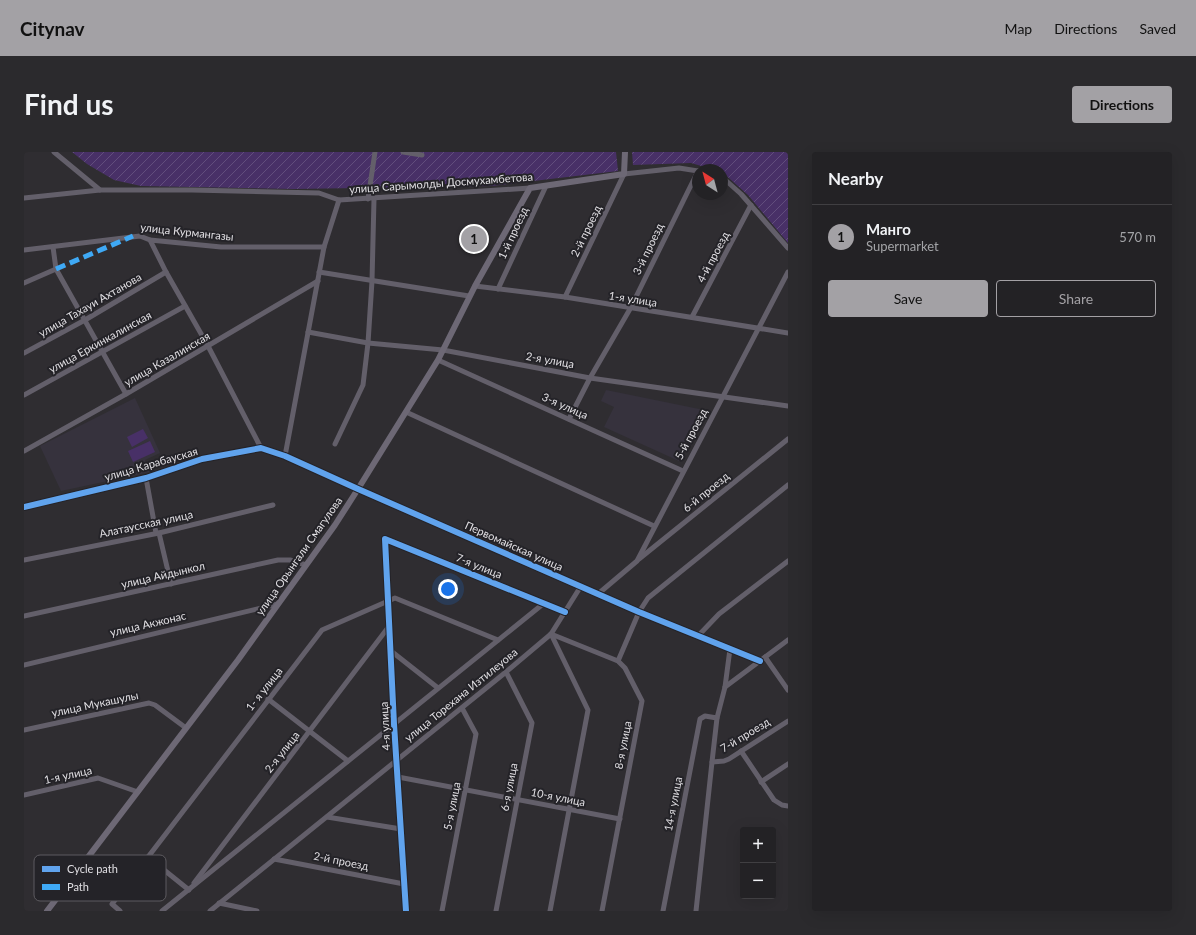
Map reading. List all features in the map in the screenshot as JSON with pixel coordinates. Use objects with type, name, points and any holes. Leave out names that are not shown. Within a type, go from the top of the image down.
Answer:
[{"type":"main road","points":[[624,174],[625,152]]},
{"type":"main road","name":"улица Сарымолды Досмухамбетова","points":[[530,188],[624,174]]},
{"type":"main road","name":"улица Орынгали Смагулова","points":[[90,855],[238,660],[358,489],[438,360],[475,286],[530,188]]},
{"type":"main road","name":"улица Орынгали Смагулова","points":[[47,911],[55,901]]},
{"type":"street","points":[[54,152],[100,190]]},
{"type":"street","points":[[368,199],[375,152]]},
{"type":"street","points":[[403,152],[422,155]]},
{"type":"street","name":"улица Сарымолды Досмухамбетова","points":[[624,174],[679,168],[692,170]]},
{"type":"street","name":"2-й проезд","points":[[565,297],[624,174]]},
{"type":"street","points":[[728,182],[741,194],[788,248]]},
{"type":"street","name":"3-й проезд","points":[[568,419],[630,309],[692,183]]},
{"type":"street","name":"1-й проезд","points":[[498,289],[546,186]]},
{"type":"street","name":"улица Сарымолды Досмухамбетова","points":[[24,198],[100,190],[192,190],[319,193],[339,200],[530,188]]},
{"type":"street","points":[[335,444],[363,385],[368,343],[372,281],[374,199]]},
{"type":"street","points":[[285,456],[324,247],[339,200]]},
{"type":"street","name":"4-й проезд","points":[[692,318],[751,206]]},
{"type":"street","name":"улица Курмангазы","points":[[24,250],[133,236],[140,236],[150,240],[221,247],[324,247]]},
{"type":"street","points":[[150,240],[166,272],[208,346],[261,448]]},
{"type":"street","points":[[53,247],[56,269],[126,394]]},
{"type":"street","points":[[24,283],[56,269]]},
{"type":"street","name":"улица Тахауи Ахтанова","points":[[24,353],[85,320],[166,272]]},
{"type":"street","points":[[319,272],[470,296]]},
{"type":"street","name":"5-й проезд","points":[[598,594],[637,561],[788,272]]},
{"type":"street","name":"улица Казалинская","points":[[24,451],[126,394],[318,281]]},
{"type":"street","name":"1-я улица","points":[[475,286],[565,297],[630,309],[788,333]]},
{"type":"street","name":"улица Еркинкалинская","points":[[24,395],[186,306]]},
{"type":"street","name":"2-я улица","points":[[308,332],[368,343],[443,350],[590,378],[788,406]]},
{"type":"street","name":"3-я улица","points":[[438,360],[683,471]]},
{"type":"street","points":[[406,412],[654,526]]},
{"type":"street","name":"6-й проезд","points":[[637,561],[788,439]]},
{"type":"street","name":"Первомайская улица","points":[[261,448],[285,456],[639,612],[730,649],[763,659]]},
{"type":"street","name":"улица Карабауская","points":[[24,507],[146,478],[202,459],[261,448]]},
{"type":"street","points":[[146,478],[170,584]]},
{"type":"street","points":[[551,634],[618,660],[639,612],[648,598],[788,485]]},
{"type":"street","name":"Алатаусская улица","points":[[24,560],[158,533],[272,505]]},
{"type":"street","name":"4-я улица","points":[[385,539],[394,724],[406,911]]},
{"type":"street","name":"7-я улица","points":[[385,539],[565,612]]},
{"type":"street","name":"улица Айдынкол","points":[[24,616],[278,560],[290,560],[306,565]]},
{"type":"street","points":[[698,636],[719,614],[788,561]]},
{"type":"street","name":"улица Торехана Изтилеуова","points":[[210,911],[462,708],[551,634],[581,586]]},
{"type":"street","name":"1- я улица","points":[[150,855],[322,630],[395,598],[498,640]]},
{"type":"street","name":"улица Акжонас","points":[[24,665],[278,604]]},
{"type":"street","name":"улица Торехана Изтилеуова","points":[[189,890],[544,604]]},
{"type":"street","name":"2-я улица","points":[[189,890],[390,625]]},
{"type":"street","points":[[550,911],[588,710],[551,634]]},
{"type":"street","points":[[725,687],[788,640]]},
{"type":"street","points":[[696,911],[717,718],[725,687],[730,649]]},
{"type":"street","points":[[391,651],[438,688]]},
{"type":"street","points":[[763,659],[788,690]]},
{"type":"street","name":"8-я улица","points":[[602,911],[642,701],[625,668],[618,660]]},
{"type":"street","name":"6-я улица","points":[[496,911],[532,723],[506,672]]},
{"type":"street","points":[[268,699],[348,761]]},
{"type":"street","name":"улица Мукашулы","points":[[24,730],[149,703],[155,705],[186,728]]},
{"type":"street","name":"5-я улица","points":[[442,911],[476,734],[462,708]]},
{"type":"street","name":"14-я улица","points":[[662,911],[700,719],[705,716],[717,718]]},
{"type":"street","name":"7-й проезд","points":[[712,762],[728,759],[788,721]]},
{"type":"street","points":[[741,751],[755,771],[760,782],[774,800],[782,805],[788,806]]},
{"type":"street","points":[[760,782],[788,764]]},
{"type":"street","name":"10-я улица","points":[[398,777],[620,819]]},
{"type":"street","name":"1-я улица","points":[[24,795],[98,778],[138,792]]},
{"type":"street","points":[[326,817],[401,829]]},
{"type":"street","name":"2-й проезд","points":[[274,859],[404,884]]},
{"type":"street","points":[[162,911],[189,890],[166,871]]},
{"type":"street","name":"1- я улица","points":[[114,901],[112,904],[120,911]]},
{"type":"street","points":[[219,903],[257,911]]},
{"type":"shaded area","points":[[72,152],[616,152],[618,171],[491,186],[294,189],[141,186],[114,180],[87,164]]},
{"type":"shaded area","points":[[632,152],[788,152],[788,243],[748,195],[728,177],[728,164],[691,163],[633,165]]},
{"type":"shaded area","points":[[606,390],[704,410],[679,461],[604,427],[614,407],[601,401]]},
{"type":"shaded area","points":[[135,398],[160,453],[145,460],[150,472],[61,491],[40,446]]},
{"type":"shaded area","points":[[143,429],[148,438],[132,447],[127,437]]},
{"type":"shaded area","points":[[150,441],[155,452],[133,462],[128,451]]},
{"type":"marked path","points":[[56,269],[133,236]]},
{"type":"cycle path","points":[[24,507],[146,478],[202,459],[261,448],[285,456],[639,612],[760,661]]},
{"type":"cycle path","points":[[406,911],[394,724],[385,539],[565,612]]},
{"type":"place","name":"Манго","points":[[474,239]]}]
